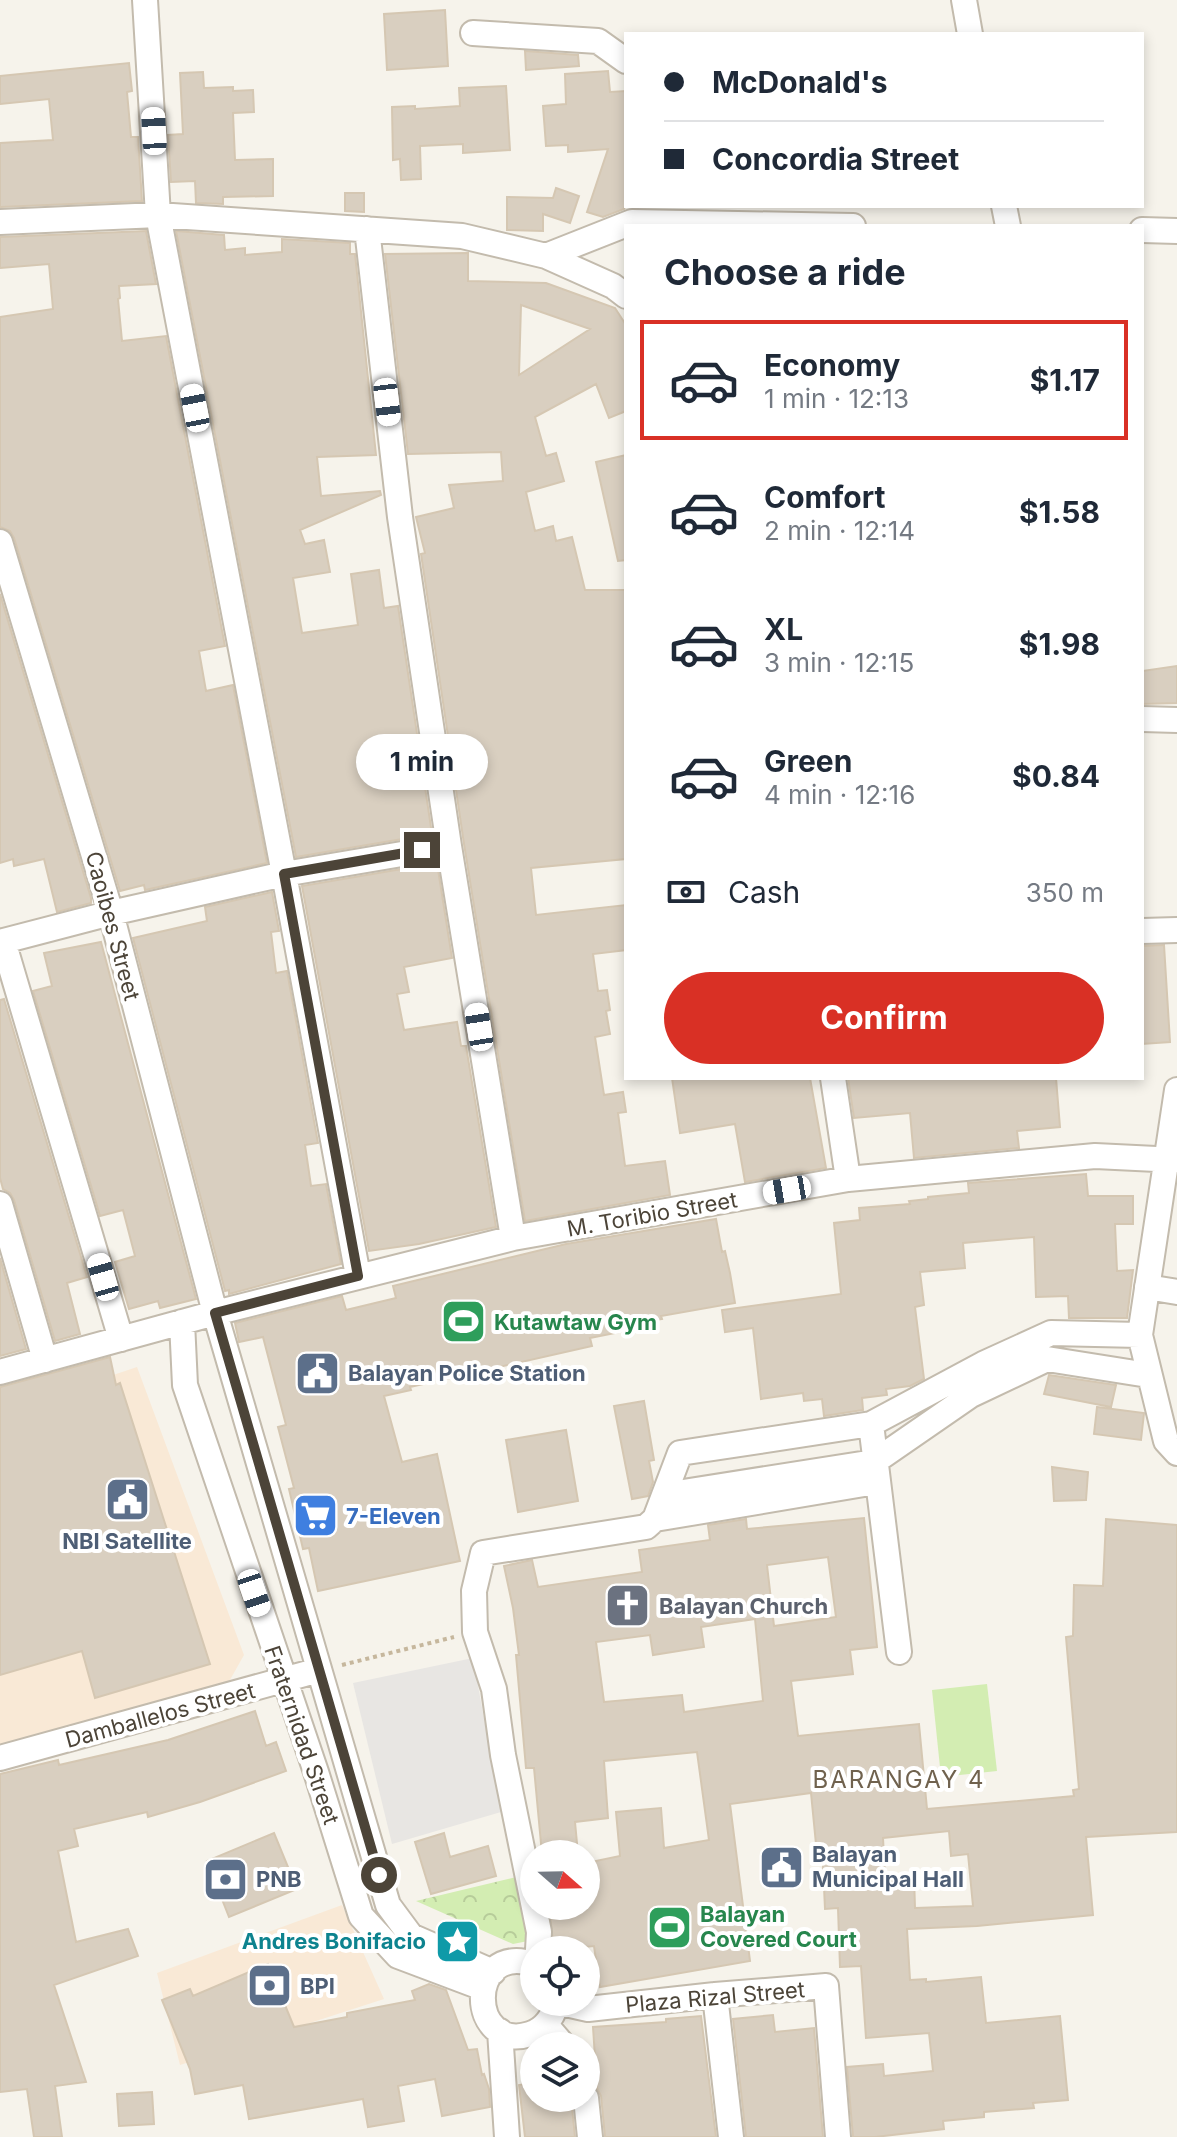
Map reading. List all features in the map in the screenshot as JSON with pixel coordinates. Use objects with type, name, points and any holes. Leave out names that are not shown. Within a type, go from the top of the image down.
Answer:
[{"type":"street","points":[[145,0],[158,215],[358,1276]]},
{"type":"street","points":[[964,0],[970,32]]},
{"type":"street","points":[[473,33],[598,41],[624,60]]},
{"type":"street","points":[[627,224],[647,214],[819,224]]},
{"type":"street","points":[[0,222],[158,215],[462,236],[546,256],[613,286],[624,294]]},
{"type":"street","points":[[546,256],[624,225]]},
{"type":"street","points":[[367,229],[400,517],[449,846],[513,1238]]},
{"type":"street","points":[[1144,230],[1177,231]]},
{"type":"street","name":"Caoibes Street","points":[[0,542],[111,913],[215,1313]]},
{"type":"street","points":[[1144,719],[1177,720]]},
{"type":"street","points":[[121,1339],[2,942],[111,913],[284,874],[449,846]]},
{"type":"street","points":[[1144,931],[1177,930]]},
{"type":"street","points":[[833,1080],[848,1179]]},
{"type":"street","points":[[1177,1090],[1172,1159],[1140,1335],[1166,1441],[1177,1453]]},
{"type":"street","name":"M. Toribio Street","points":[[0,1372],[215,1313],[513,1238],[848,1179],[1095,1156],[1172,1159]]},
{"type":"street","points":[[0,1204],[45,1360]]},
{"type":"street","points":[[1147,1287],[1177,1292]]},
{"type":"street","name":"Fraternidad Street","points":[[215,1313],[388,1905],[411,1936],[488,1980]]},
{"type":"street","name":"Fraternidad Street","points":[[182,1322],[185,1385],[316,1772],[361,1916],[398,1956],[488,1980]]},
{"type":"street","points":[[539,1936],[503,1755],[494,1689],[475,1632],[474,1591],[483,1553],[646,1527],[655,1519],[680,1453],[871,1424],[983,1364],[1051,1333],[1140,1335]]},
{"type":"street","points":[[655,1519],[875,1472],[971,1395],[1047,1359],[1148,1375]]},
{"type":"street","points":[[871,1424],[899,1652]]},
{"type":"street","points":[[664,1495],[875,1472]]},
{"type":"street","name":"Damballelos Street","points":[[0,1758],[319,1670]]},
{"type":"street","points":[[520,1962],[511,1961],[488,1980],[482,2000],[490,2023],[500,2031],[524,2036],[546,2025],[552,2016]]},
{"type":"street","name":"Plaza Rizal Street","points":[[600,2008],[826,1986],[838,2137]]},
{"type":"street","points":[[715,1995],[731,2137]]},
{"type":"street","points":[[546,2025],[552,2032]]},
{"type":"street","points":[[500,2031],[507,2137]]},
{"type":"street","points":[[587,2112],[590,2137]]},
{"type":"path","points":[[319,1670],[475,1632]]},
{"type":"shaded area","points":[[137,1367],[244,1655],[226,1687],[0,1745],[0,1413]]},
{"type":"shaded area","points":[[473,1658],[501,1812],[392,1844],[353,1683]]},
{"type":"shaded area","name":"BPI","points":[[342,1905],[384,1999],[180,2065],[157,1973]]},
{"type":"green space","points":[[987,1684],[997,1771],[941,1777],[932,1690]]},
{"type":"green space","points":[[520,1876],[520,1920],[529,1920],[532,1936],[520,1936],[520,1943],[513,1944],[416,1901]]},
{"type":"building","points":[[445,10],[448,66],[387,70],[384,14]]},
{"type":"building","points":[[525,51],[578,55],[579,66],[526,70]]},
{"type":"building","points":[[129,63],[132,91],[127,92],[131,137],[138,137],[142,201],[0,207],[0,143],[53,140],[49,99],[0,104],[0,76]]},
{"type":"building","points":[[608,71],[610,92],[624,91],[624,208],[603,217],[587,212],[608,149],[568,152],[568,145],[546,146],[543,106],[566,104],[565,74]]},
{"type":"building","points":[[203,72],[204,88],[253,90],[254,112],[233,113],[235,160],[273,159],[273,196],[223,197],[223,204],[196,203],[195,181],[171,182],[168,135],[183,134],[180,73]]},
{"type":"building","points":[[506,86],[510,150],[463,153],[463,144],[420,146],[421,179],[401,180],[400,159],[393,160],[392,107],[460,106],[459,88]]},
{"type":"building","points":[[556,188],[579,196],[570,223],[543,214],[543,231],[507,230],[507,197],[553,198]]},
{"type":"building","points":[[345,193],[364,193],[364,212],[345,211]]},
{"type":"building","points":[[146,231],[156,284],[119,286],[122,341],[166,336],[225,646],[199,651],[206,691],[233,685],[267,863],[145,890],[144,885],[120,891],[14,538],[10,531],[0,527],[0,317],[53,309],[49,264],[0,268],[0,237]]},
{"type":"building","points":[[176,231],[224,235],[225,250],[245,248],[245,255],[282,252],[282,239],[350,243],[350,254],[355,254],[376,455],[317,457],[321,496],[380,491],[381,495],[300,530],[305,544],[324,540],[330,572],[293,578],[302,633],[358,625],[351,574],[379,570],[384,608],[398,606],[432,834],[296,857]]},
{"type":"building","points":[[468,253],[468,281],[546,283],[615,308],[624,322],[624,412],[609,418],[596,384],[535,417],[546,456],[556,453],[564,481],[526,492],[535,531],[553,526],[556,541],[572,537],[585,590],[624,590],[624,859],[531,868],[536,915],[624,905],[624,950],[593,954],[598,991],[607,990],[610,1010],[606,1011],[610,1034],[595,1037],[604,1095],[623,1092],[626,1112],[618,1113],[625,1166],[665,1161],[670,1195],[525,1221],[464,844],[421,554],[425,553],[416,517],[454,508],[449,485],[503,481],[501,452],[408,454],[385,254]],"holes":[[[521,305],[590,329],[519,375]]]},
{"type":"building","points":[[624,455],[624,560],[618,561],[596,462]]},
{"type":"building","points":[[0,594],[91,898],[91,903],[57,912],[44,859],[14,866],[13,859],[0,863]]},
{"type":"building","points":[[1177,666],[1177,703],[1144,704],[1144,671]]},
{"type":"building","points":[[437,863],[452,958],[404,967],[409,992],[397,994],[404,1030],[457,1022],[461,1046],[466,1046],[496,1227],[419,1244],[369,1251],[302,886]]},
{"type":"building","points":[[272,892],[279,931],[271,932],[276,973],[287,971],[318,1143],[305,1145],[311,1186],[326,1184],[341,1264],[229,1294],[229,1290],[225,1291],[133,938],[207,921],[205,907]]},
{"type":"building","points":[[101,942],[196,1299],[160,1308],[158,1301],[129,1309],[115,1262],[135,1256],[123,1210],[100,1216],[33,991],[52,986],[44,953]]},
{"type":"building","points":[[1164,945],[1170,1042],[1144,1044],[1144,946]]},
{"type":"building","points":[[4,999],[87,1277],[67,1283],[80,1334],[55,1341],[14,1200],[3,1189],[0,1178],[0,1000]]},
{"type":"building","points":[[672,1080],[810,1080],[826,1168],[745,1182],[735,1124],[680,1133]]},
{"type":"building","points":[[848,1080],[1056,1080],[1060,1127],[1017,1131],[1019,1148],[914,1158],[910,1113],[854,1118]]},
{"type":"building","points":[[1086,1174],[1088,1196],[1133,1196],[1133,1224],[1115,1224],[1117,1271],[1133,1270],[1127,1318],[1069,1318],[1068,1296],[1036,1297],[1034,1237],[963,1243],[965,1268],[920,1272],[924,1305],[915,1307],[924,1379],[910,1386],[886,1389],[887,1395],[862,1398],[863,1410],[824,1416],[822,1399],[804,1401],[803,1393],[761,1399],[753,1328],[725,1332],[722,1310],[841,1294],[834,1223],[860,1220],[859,1208],[910,1204],[909,1201],[928,1197],[969,1193],[968,1183]]},
{"type":"building","points":[[716,1219],[735,1303],[661,1316],[662,1319],[639,1323],[640,1328],[590,1338],[592,1346],[410,1387],[411,1390],[384,1396],[402,1462],[437,1454],[460,1561],[318,1591],[309,1548],[303,1549],[289,1489],[294,1488],[278,1427],[286,1425],[263,1337],[239,1342],[235,1323],[342,1296],[346,1310],[396,1298],[393,1286],[566,1244]]},
{"type":"building","points":[[0,1258],[26,1349],[0,1356]]},
{"type":"building","points":[[110,1357],[116,1385],[120,1383],[210,1664],[95,1698],[82,1651],[0,1675],[0,1387]]},
{"type":"building","points":[[1049,1375],[1116,1385],[1111,1407],[1044,1394]]},
{"type":"building","points":[[644,1401],[654,1460],[649,1461],[653,1482],[648,1496],[632,1499],[614,1406]]},
{"type":"building","points":[[1097,1407],[1144,1413],[1141,1440],[1094,1434]]},
{"type":"building","points":[[566,1430],[578,1501],[518,1512],[506,1440]]},
{"type":"building","points":[[1052,1467],[1088,1472],[1086,1500],[1054,1501]]},
{"type":"building","points":[[864,1518],[877,1647],[850,1650],[853,1674],[791,1681],[798,1736],[919,1724],[927,1809],[1074,1796],[1073,1790],[1079,1789],[1066,1637],[1073,1636],[1074,1585],[1103,1586],[1106,1519],[1177,1525],[1177,1832],[1086,1837],[1093,1915],[907,1929],[910,1980],[926,1979],[926,1982],[981,1977],[986,2023],[1060,2016],[1068,2100],[1033,2103],[1034,2108],[984,2112],[984,2117],[943,2121],[944,2129],[853,2137],[847,2067],[883,2064],[884,2076],[933,2071],[929,2033],[866,2038],[861,1966],[840,1967],[838,1908],[825,1909],[822,1843],[816,1844],[811,1793],[730,1804],[750,1961],[600,1987],[600,1936],[552,1936],[551,1920],[600,1920],[600,1860],[620,1856],[616,1812],[661,1808],[664,1848],[709,1840],[697,1752],[604,1761],[608,1818],[575,1822],[577,1840],[541,1840],[534,1768],[526,1768],[516,1655],[519,1655],[504,1566],[532,1560],[538,1587],[642,1572],[639,1550],[710,1540],[708,1525],[746,1519],[747,1529]],"holes":[[[828,1557],[836,1617],[774,1626],[767,1565]],[[755,1619],[763,1701],[684,1712],[682,1695],[604,1702],[596,1642],[650,1635],[653,1655],[704,1647],[701,1627]],[[949,1831],[951,1856],[968,1854],[973,1906],[915,1908],[914,1876],[885,1876],[883,1838]]]},
{"type":"building","points":[[255,1711],[266,1746],[276,1742],[286,1771],[148,1817],[147,1812],[74,1829],[78,1846],[58,1851],[76,1942],[128,1929],[138,1956],[54,1985],[86,2082],[55,2086],[62,2137],[34,2137],[27,2089],[0,2092],[0,1774],[58,1760],[59,1765],[168,1740]]},
{"type":"building","points":[[274,1833],[297,1889],[229,1917],[207,1861]]},
{"type":"building","points":[[444,1833],[450,1857],[488,1846],[496,1876],[431,1894],[415,1842]]},
{"type":"building","points":[[268,1964],[294,2027],[415,2000],[412,1991],[429,1984],[446,1990],[468,2050],[477,2049],[482,2075],[489,2089],[490,2107],[442,2116],[435,2079],[398,2086],[404,2121],[368,2127],[363,2099],[249,2119],[243,2085],[195,2094],[190,2069],[162,2000],[190,1989],[193,1996]]},
{"type":"building","points":[[773,2015],[775,2032],[814,2028],[823,2137],[746,2137],[733,2019]]},
{"type":"building","points":[[701,2016],[716,2137],[605,2137],[600,2094],[600,2032],[593,2032],[593,2027],[666,2022],[666,2019]]},
{"type":"building","points":[[152,2092],[154,2124],[119,2126],[117,2094]]},
{"type":"building","points":[[522,2112],[572,2112],[575,2137],[525,2137]]},
{"type":"place","name":"Kutawtaw Gym","points":[[463,1322]]},
{"type":"place","name":"Balayan Police Station","points":[[317,1373]]},
{"type":"place","name":"NBI Satellite","points":[[127,1500]]},
{"type":"place","name":"7-Eleven","points":[[315,1516]]},
{"type":"place","name":"Balayan Church","points":[[628,1606]]},
{"type":"place","name":"Balayan Municipal Hall","points":[[781,1867]]},
{"type":"place","name":"PNB","points":[[225,1879]]},
{"type":"place","name":"Balayan Covered Court","points":[[669,1927]]},
{"type":"place","name":"Andres Bonifacio","points":[[457,1941]]},
{"type":"place","name":"BPI","points":[[269,1986]]},
{"type":"district","name":"BARANGAY 4","points":[[899,1780]]},
{"type":"route","points":[[379,1875],[215,1313],[358,1276],[284,874],[422,850]]}]
